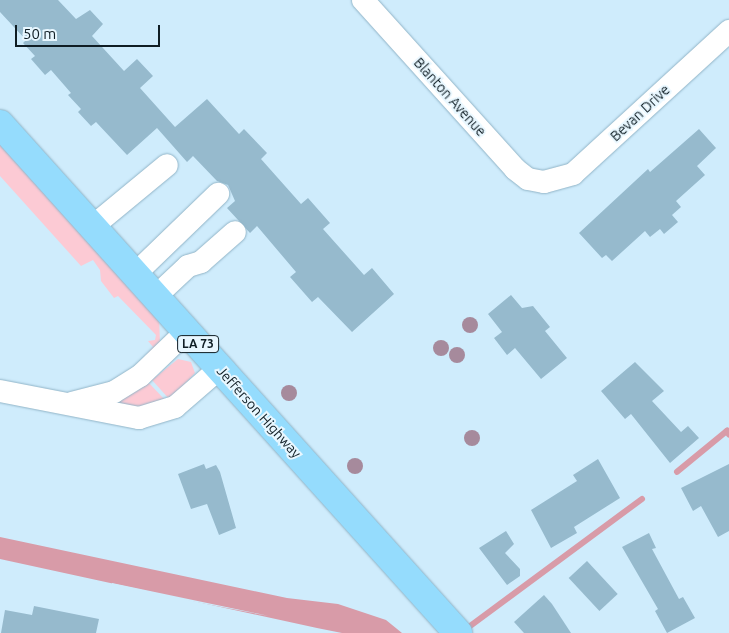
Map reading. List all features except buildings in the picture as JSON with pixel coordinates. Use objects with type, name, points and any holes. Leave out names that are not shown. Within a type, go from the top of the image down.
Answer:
[{"type":"main road","name":"Jefferson Highway","points":[[0,124],[458,633]]},
{"type":"street","name":"Blanton Avenue","points":[[363,0],[515,169],[528,179],[544,182]]},
{"type":"street","name":"Bevan Drive","points":[[544,182],[573,174],[729,31]]},
{"type":"street","points":[[92,227],[167,166]]},
{"type":"street","points":[[134,274],[218,194]]},
{"type":"street","points":[[155,297],[188,266],[201,262],[235,232]]},
{"type":"street","points":[[70,404],[114,392],[140,376],[187,331]]},
{"type":"street","points":[[0,391],[70,404],[120,417],[158,415],[175,408],[220,368]]},
{"type":"shaded area","points":[[0,139],[159,316],[160,343],[146,360],[144,357],[153,347],[148,341],[155,340],[156,335],[118,296],[114,298],[101,281],[100,270],[93,260],[81,266],[0,176]]},
{"type":"shaded area","points":[[178,359],[191,362],[195,373],[170,400],[152,380]]},
{"type":"shaded area","points":[[148,382],[166,401],[132,412],[117,402]]},
{"type":"shaded area","points":[[0,537],[287,598],[338,604],[386,620],[402,633],[342,633],[0,559]]},
{"type":"pier","points":[[112,583],[269,616],[111,586]]},
{"type":"waterway","points":[[677,472],[727,431],[729,434]]},
{"type":"waterway","points":[[465,630],[642,499]]}]
